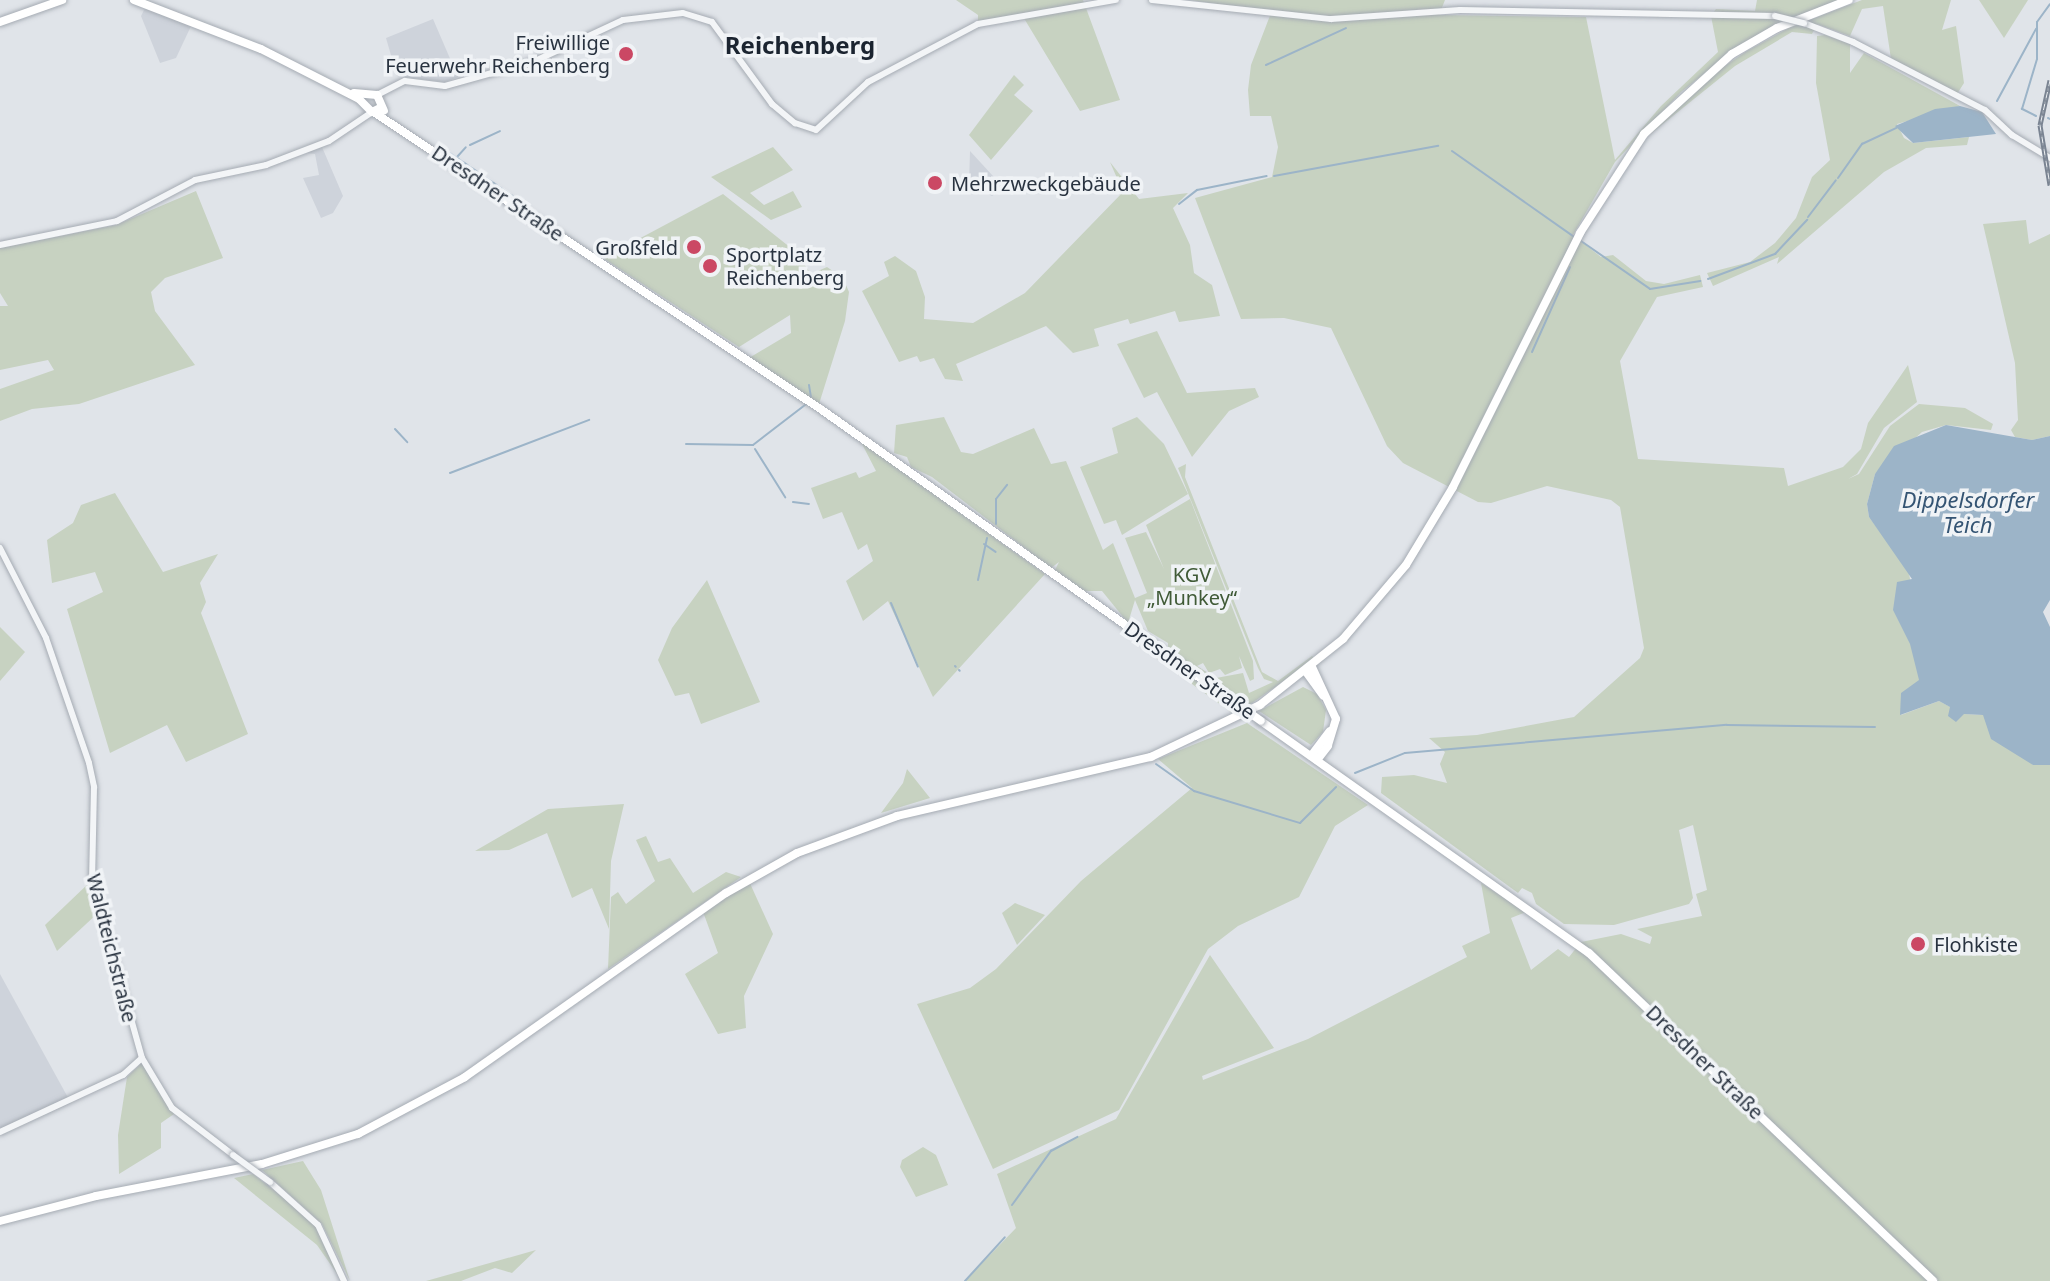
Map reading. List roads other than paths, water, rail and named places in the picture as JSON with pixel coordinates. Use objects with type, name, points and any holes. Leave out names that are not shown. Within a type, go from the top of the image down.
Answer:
[{"type":"main road","points":[[0,22],[62,0]]},
{"type":"main road","name":"Dresdner Straße","points":[[134,0],[241,40],[374,105],[395,124],[822,410],[1343,778],[1607,968],[1933,1281]]},
{"type":"main road","points":[[0,1221],[96,1196],[262,1164],[358,1134],[465,1077],[702,909],[797,853],[897,816],[1151,757],[1215,730],[1289,685],[1381,599],[1444,504],[1573,246],[1626,158],[1691,87],[1777,28],[1849,0]]},
{"type":"main road","points":[[1309,669],[1331,724],[1314,758]]},
{"type":"main road","points":[[1309,669],[1335,712],[1328,746],[1329,759],[1343,778]]},
{"type":"main road","points":[[1289,685],[1310,683],[1319,689]]},
{"type":"main road","points":[[1314,758],[1328,746]]},
{"type":"street","points":[[0,245],[103,226],[195,180],[266,165],[336,137],[399,83],[445,86],[535,61],[623,20],[696,14],[716,27],[772,104],[795,123],[816,130],[868,82],[978,24],[1116,0]]},
{"type":"street","points":[[1152,0],[1331,19],[1460,10],[1775,16],[1804,23],[1853,42],[1985,110],[2012,135],[2050,158]]},
{"type":"street","name":"Waldteichstraße","points":[[0,548],[46,638],[89,763],[94,797],[90,868],[142,1058],[172,1108],[270,1182],[318,1225],[344,1281]]},
{"type":"street","points":[[0,1132],[123,1075],[142,1058]]},
{"type":"water","points":[[1960,106],[1982,112],[1996,134],[1913,143],[1895,126],[1935,109]]},
{"type":"water","name":"Dippelsdorfer Teich","points":[[1946,425],[2032,440],[2050,436],[2050,600],[2043,612],[2050,627],[2050,765],[2033,765],[1991,739],[1983,715],[1964,714],[1956,722],[1948,716],[1950,707],[1939,701],[1900,715],[1901,693],[1919,680],[1910,644],[1893,610],[1897,582],[1912,579],[1869,517],[1867,504],[1875,474],[1894,446]]},
{"type":"waterway","points":[[2036,116],[2022,109],[2037,59],[2037,22],[2050,4]]},
{"type":"waterway","points":[[1266,65],[1346,28]]},
{"type":"waterway","points":[[1997,101],[2036,29]]},
{"type":"waterway","points":[[1838,178],[1862,144],[1896,128]]},
{"type":"waterway","points":[[470,145],[500,131]]},
{"type":"waterway","points":[[1274,176],[1438,146]]},
{"type":"waterway","points":[[457,157],[466,147]]},
{"type":"waterway","points":[[1452,151],[1576,238]]},
{"type":"waterway","points":[[450,153],[514,197]]},
{"type":"waterway","points":[[1179,204],[1197,190],[1267,176]]},
{"type":"waterway","points":[[1808,217],[1836,180]]},
{"type":"waterway","points":[[1708,279],[1775,254],[1807,220]]},
{"type":"waterway","points":[[1581,241],[1650,289],[1700,281]]},
{"type":"waterway","points":[[1532,352],[1570,267]]},
{"type":"waterway","points":[[809,385],[811,397]]},
{"type":"waterway","points":[[686,444],[753,445],[805,405]]},
{"type":"waterway","points":[[450,473],[589,420]]},
{"type":"waterway","points":[[395,429],[407,442]]},
{"type":"waterway","points":[[755,449],[785,497]]},
{"type":"waterway","points":[[996,524],[996,499],[1007,485]]},
{"type":"waterway","points":[[793,502],[809,504]]},
{"type":"waterway","points":[[978,580],[987,538]]},
{"type":"waterway","points":[[984,544],[996,552]]},
{"type":"waterway","points":[[891,603],[918,667]]},
{"type":"waterway","points":[[1355,773],[1405,753],[1727,725],[1875,727]]},
{"type":"waterway","points":[[1156,764],[1194,791],[1300,823],[1336,787]]},
{"type":"waterway","points":[[1012,1205],[1051,1151],[1077,1137]]},
{"type":"waterway","points":[[965,1281],[1005,1237]]},
{"type":"railway","points":[[2050,80],[2040,125],[2050,185]]},
{"type":"place","name":"Freiwillige Feuerwehr Reichenberg","points":[[626,54]]},
{"type":"place","name":"Mehrzweckgebäude","points":[[935,183]]},
{"type":"place","name":"Großfeld","points":[[694,247]]},
{"type":"place","name":"Sportplatz Reichenberg","points":[[710,266]]},
{"type":"place","name":"Flohkiste","points":[[1918,944]]},
{"type":"district","name":"Reichenberg","points":[[800,45]]},
{"type":"park label","name":"KGV „Munkey“","points":[[1192,586]]}]
